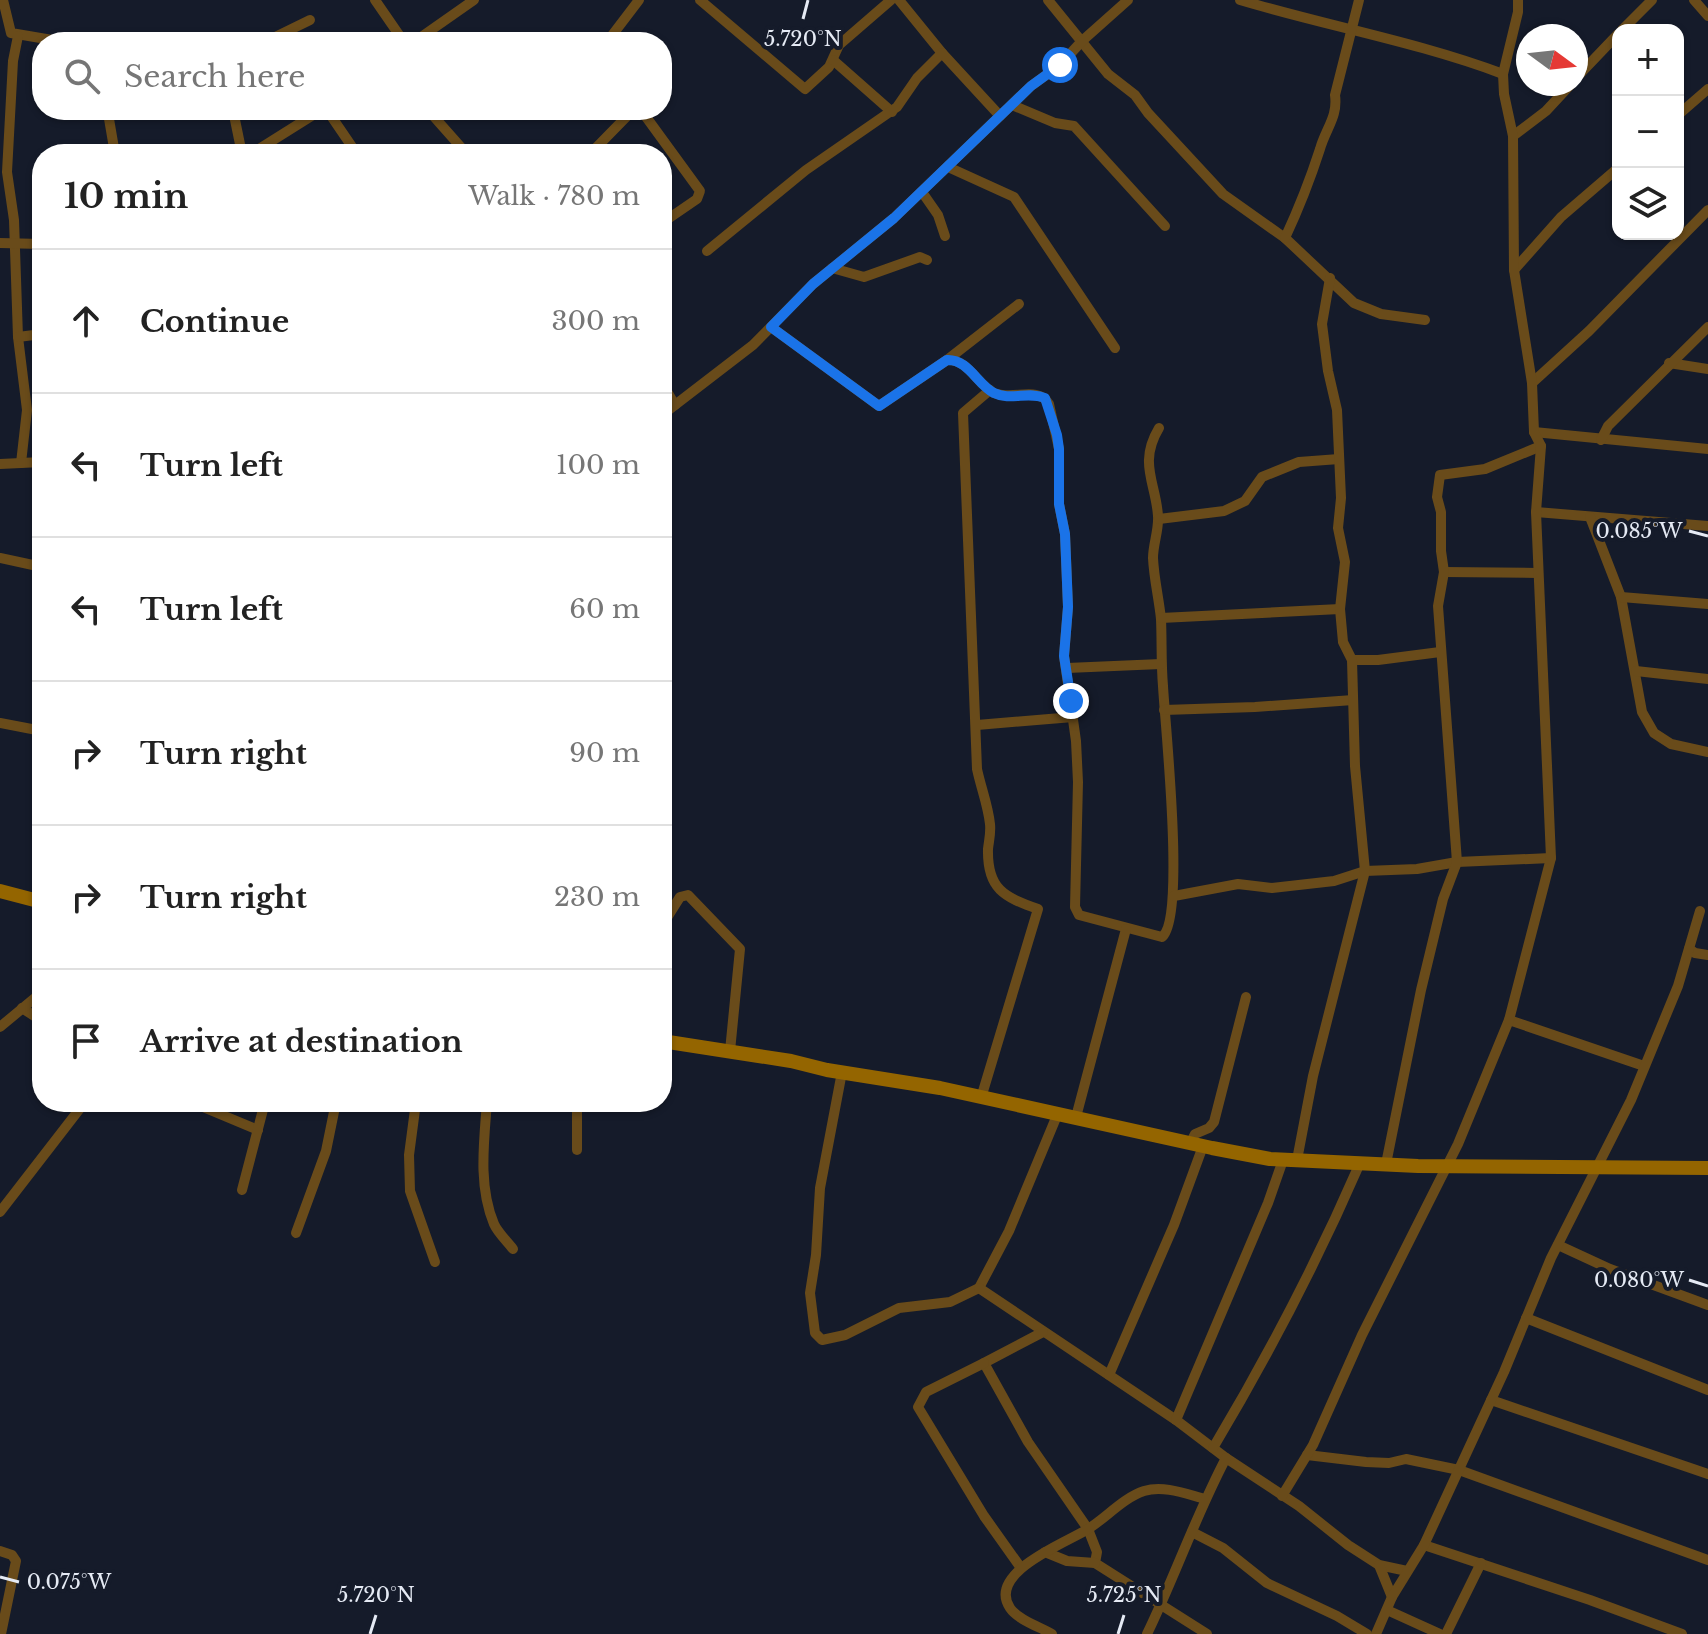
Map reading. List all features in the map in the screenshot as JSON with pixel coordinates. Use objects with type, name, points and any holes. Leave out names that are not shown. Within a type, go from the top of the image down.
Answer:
[{"type":"street","points":[[3,0],[11,33],[32,38]]},
{"type":"street","points":[[375,0],[397,32]]},
{"type":"street","points":[[428,32],[474,0]]},
{"type":"street","points":[[615,32],[639,0]]},
{"type":"street","points":[[700,0],[805,89],[829,67],[839,45],[891,0]]},
{"type":"street","points":[[899,0],[1000,116]]},
{"type":"street","points":[[1048,0],[1108,74],[1135,95],[1223,194],[1285,238],[1354,303],[1371,311],[1415,321],[1425,320]]},
{"type":"street","points":[[672,407],[753,345],[832,268],[894,218],[1128,0]]},
{"type":"street","points":[[1240,0],[1464,59],[1503,74]]},
{"type":"street","points":[[1285,238],[1305,196],[1320,147],[1334,119],[1337,108],[1335,95],[1359,0]]},
{"type":"street","points":[[1282,1496],[1307,1455],[1362,1335],[1448,1165],[1509,1020],[1551,858],[1536,512],[1541,446],[1534,432],[1532,383],[1514,270],[1513,136],[1503,74],[1518,0]]},
{"type":"street","points":[[1628,24],[1652,0]]},
{"type":"street","points":[[1694,0],[1708,16]]},
{"type":"street","points":[[285,32],[310,20]]},
{"type":"street","points":[[18,36],[4,148],[14,220],[18,337],[27,410],[21,463]]},
{"type":"street","points":[[1588,65],[1612,40]]},
{"type":"street","points":[[707,251],[806,170],[892,112],[917,78],[942,53]]},
{"type":"street","points":[[833,60],[892,112]]},
{"type":"street","points":[[1684,110],[1708,89]]},
{"type":"street","points":[[1513,136],[1560,96]]},
{"type":"street","points":[[1012,105],[1055,123],[1074,126],[1165,226]]},
{"type":"street","points":[[109,120],[113,144]]},
{"type":"street","points":[[235,120],[240,144]]},
{"type":"street","points":[[268,144],[307,120]]},
{"type":"street","points":[[332,120],[350,144]]},
{"type":"street","points":[[437,120],[457,144]]},
{"type":"street","points":[[600,144],[623,120]]},
{"type":"street","points":[[648,120],[666,144]]},
{"type":"street","points":[[672,153],[700,191],[697,199],[672,216]]},
{"type":"street","points":[[948,167],[1014,197],[1115,348]]},
{"type":"street","points":[[1514,270],[1561,217],[1612,173]]},
{"type":"street","points":[[922,192],[938,215],[945,236]]},
{"type":"street","points":[[1532,383],[1589,331],[1708,210]]},
{"type":"street","points":[[0,243],[32,244]]},
{"type":"street","points":[[832,268],[864,277],[920,257],[927,260]]},
{"type":"street","points":[[1176,1420],[1268,1203],[1290,1160],[1365,871],[1360,830],[1352,660],[1343,642],[1340,609],[1345,562],[1338,528],[1341,498],[1337,410],[1322,324],[1330,278]]},
{"type":"street","points":[[771,327],[879,406],[947,360],[1019,304]]},
{"type":"street","points":[[1601,440],[1608,426],[1708,327]]},
{"type":"street","points":[[18,337],[32,335]]},
{"type":"street","points":[[947,360],[959,362],[990,390],[1006,397],[1036,394],[1049,404],[1057,435],[1059,504],[1065,534],[1068,607],[1064,656],[1078,782],[1075,907],[1079,915],[1162,937],[1166,935],[1171,921],[1174,896],[1161,618],[1153,556],[1159,519],[1149,471],[1152,443],[1159,428]]},
{"type":"street","points":[[1669,363],[1708,369]]},
{"type":"street","points":[[981,1098],[1038,909],[1001,893],[989,864],[990,817],[977,769],[963,413],[990,390]]},
{"type":"street","points":[[672,400],[675,405]]},
{"type":"street","points":[[1534,432],[1708,449]]},
{"type":"street","points":[[1386,1164],[1421,990],[1443,899],[1457,862],[1440,652],[1438,606],[1444,572],[1441,512],[1437,497],[1440,475],[1485,469],[1541,446]]},
{"type":"street","points":[[1159,519],[1224,511],[1245,501],[1262,477],[1299,462],[1339,459]]},
{"type":"street","points":[[0,464],[32,462]]},
{"type":"street","points":[[1536,512],[1708,526]]},
{"type":"street","points":[[1590,517],[1621,597],[1642,712],[1654,733],[1671,744],[1708,752]]},
{"type":"street","points":[[0,558],[32,565]]},
{"type":"street","points":[[1444,572],[1538,573]]},
{"type":"street","points":[[1621,597],[1708,604]]},
{"type":"street","points":[[1161,618],[1340,609]]},
{"type":"street","points":[[1352,660],[1440,652]]},
{"type":"street","points":[[1067,668],[1161,664]]},
{"type":"street","points":[[1636,671],[1708,679]]},
{"type":"street","points":[[1164,710],[1353,700]]},
{"type":"street","points":[[977,725],[1073,717]]},
{"type":"street","points":[[0,723],[32,729]]},
{"type":"street","points":[[1174,896],[1238,884],[1272,888],[1334,881],[1365,871],[1417,869],[1457,862],[1551,858]]},
{"type":"street","points":[[0,891],[32,899]]},
{"type":"street","points":[[672,910],[680,897],[688,895],[740,949],[730,1051]]},
{"type":"street","points":[[1376,1634],[1392,1597],[1424,1545],[1558,1245],[1599,1167],[1678,986],[1700,911]]},
{"type":"street","points":[[1076,1117],[1126,929]]},
{"type":"street","points":[[1689,949],[1708,955]]},
{"type":"street","points":[[1109,1375],[1174,1225],[1196,1145],[1195,1134],[1209,1128],[1214,1122],[1246,997]]},
{"type":"street","points":[[0,1027],[32,1000]]},
{"type":"street","points":[[22,1008],[32,1014]]},
{"type":"street","points":[[1509,1020],[1644,1066]]},
{"type":"street","points":[[672,1042],[981,1098],[1196,1145],[1290,1160],[1708,1168]]},
{"type":"street","points":[[842,1072],[820,1188],[810,1293],[815,1333],[822,1340],[834,1340],[899,1308],[950,1302],[979,1288],[1009,1231],[1058,1113]]},
{"type":"street","points":[[0,1212],[77,1112]]},
{"type":"street","points":[[215,1112],[258,1130]]},
{"type":"street","points":[[242,1190],[262,1112]]},
{"type":"street","points":[[296,1233],[326,1151],[334,1112]]},
{"type":"street","points":[[415,1112],[409,1155],[410,1191],[435,1262]]},
{"type":"street","points":[[486,1112],[483,1169],[487,1195],[494,1225],[513,1249]]},
{"type":"street","points":[[577,1112],[577,1150]]},
{"type":"street","points":[[1213,1448],[1278,1335],[1327,1238],[1360,1163]]},
{"type":"street","points":[[1558,1245],[1610,1269],[1708,1305]]},
{"type":"street","points":[[979,1288],[1176,1420],[1348,1545],[1379,1565],[1407,1571]]},
{"type":"street","points":[[1526,1318],[1708,1390]]},
{"type":"street","points":[[1021,1568],[984,1516],[918,1407],[926,1392],[1043,1332]]},
{"type":"street","points":[[984,1363],[1028,1442],[1088,1529],[1097,1552],[1095,1563]]},
{"type":"street","points":[[1491,1400],[1708,1474]]},
{"type":"street","points":[[1307,1455],[1389,1463],[1406,1459],[1459,1470],[1708,1560]]},
{"type":"street","points":[[1147,1634],[1226,1458]]},
{"type":"street","points":[[1052,1634],[1008,1606],[1007,1591],[1012,1577],[1021,1568],[1145,1491],[1160,1489],[1205,1499]]},
{"type":"street","points":[[1192,1532],[1223,1548],[1267,1583],[1337,1616],[1367,1634]]},
{"type":"street","points":[[1424,1545],[1682,1634]]},
{"type":"street","points":[[0,1551],[12,1555],[16,1561],[1,1634]]},
{"type":"street","points":[[1045,1552],[1067,1561],[1095,1563],[1207,1634]]},
{"type":"street","points":[[1446,1634],[1481,1563]]},
{"type":"street","points":[[1379,1565],[1392,1597]]},
{"type":"street","points":[[1387,1610],[1440,1634]]},
{"type":"route","points":[[1060,65],[1031,86],[894,218],[813,284],[771,327],[879,406],[947,360],[959,362],[996,394],[1006,397],[1036,394],[1045,398],[1059,449],[1059,504],[1065,534],[1068,607],[1064,656],[1071,701]]}]
